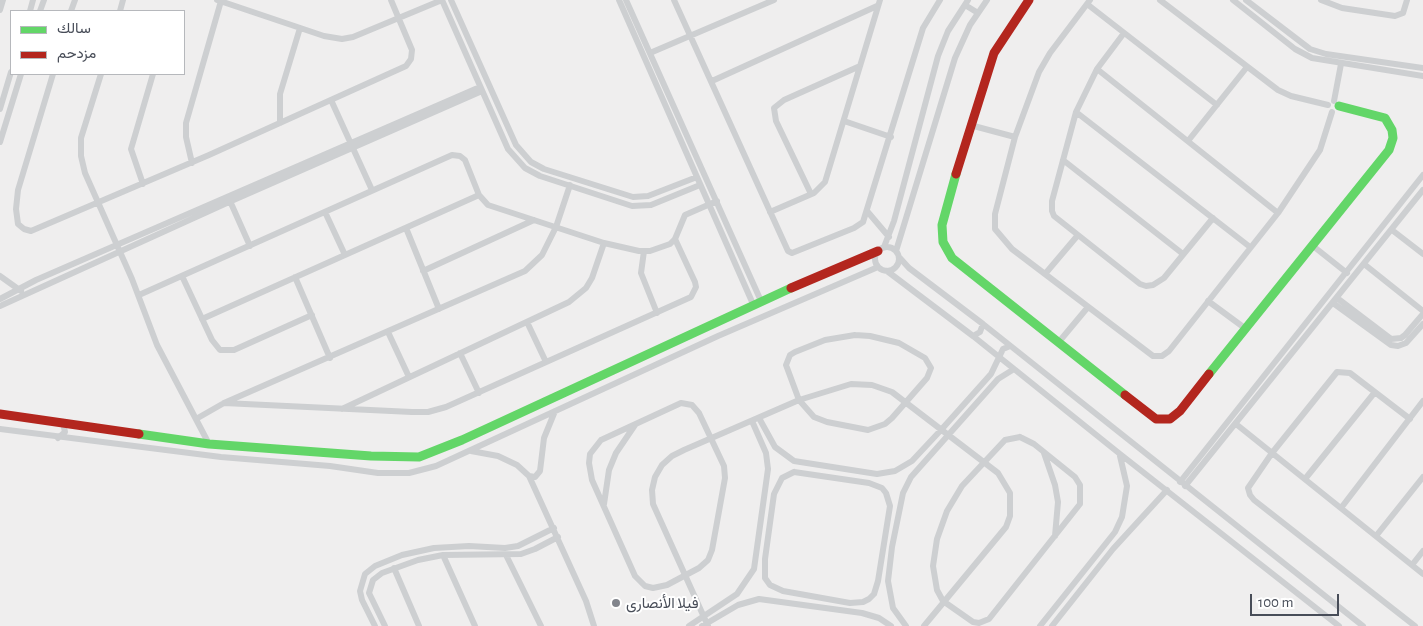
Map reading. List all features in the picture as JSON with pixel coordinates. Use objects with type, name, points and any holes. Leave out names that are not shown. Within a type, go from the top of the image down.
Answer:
[{"type":"street","points":[[0,10],[3,0]]},
{"type":"street","points":[[53,75],[18,190],[16,209],[18,224],[24,229],[40,229],[280,124],[406,66],[411,59],[412,50],[391,0]]},
{"type":"street","points":[[192,163],[186,137],[186,123],[219,1],[333,38],[347,39],[442,0],[512,156],[533,173],[623,204],[642,207],[700,184]]},
{"type":"street","points":[[451,0],[516,145],[525,157],[537,166],[633,197],[648,196],[697,177]]},
{"type":"street","points":[[618,0],[709,204],[757,302]]},
{"type":"street","points":[[626,0],[717,201],[757,302]]},
{"type":"street","points":[[674,0],[788,251],[792,253],[854,228],[862,222],[891,136],[923,28],[940,0]]},
{"type":"street","points":[[650,53],[774,0]]},
{"type":"street","points":[[887,271],[896,267],[898,254],[955,58],[962,40],[987,0]]},
{"type":"street","points":[[1029,0],[997,46],[970,125],[942,225],[943,242],[952,258],[1150,416],[1163,420],[1170,419],[1180,411],[1384,156],[1393,138],[1392,130],[1384,118],[1285,94],[1160,0]]},
{"type":"street","points":[[1233,0],[1304,55],[1319,61],[1420,76],[1421,67],[1318,52],[1303,45],[1246,0]]},
{"type":"street","points":[[1321,0],[1342,8],[1395,16],[1403,13],[1407,0]]},
{"type":"street","points":[[978,13],[966,2],[955,18],[941,49],[888,237],[875,261],[878,267],[887,271],[973,336],[1340,626]]},
{"type":"street","points":[[1217,105],[1088,2],[1042,66],[1015,137],[995,214],[995,229],[1008,245],[1153,356],[1162,356],[1169,350],[1278,213],[1320,150],[1333,106],[1341,64]]},
{"type":"street","points":[[712,81],[878,3]]},
{"type":"street","points":[[770,212],[811,194],[825,182],[878,3]]},
{"type":"street","points":[[1266,26],[1272,21]]},
{"type":"street","points":[[280,124],[280,94],[300,28]]},
{"type":"street","points":[[1124,32],[1097,69],[1076,112],[1052,201],[1052,211],[1140,284],[1146,286],[1159,283],[1213,218]]},
{"type":"street","points":[[462,46],[469,43]]},
{"type":"street","points":[[811,194],[776,121],[774,108],[784,100],[860,66]]},
{"type":"street","points":[[1188,141],[1247,67]]},
{"type":"street","points":[[1097,69],[1278,213]]},
{"type":"street","points":[[0,110],[10,75]]},
{"type":"street","points":[[0,142],[21,75]]},
{"type":"street","points":[[101,75],[81,138],[85,173],[139,296],[165,362],[184,394],[209,444]]},
{"type":"street","points":[[143,184],[130,149],[153,75]]},
{"type":"street","points":[[0,306],[481,89]]},
{"type":"street","points":[[331,100],[372,190]]},
{"type":"street","points":[[1076,112],[1250,247]]},
{"type":"street","points":[[844,121],[891,136]]},
{"type":"street","points":[[970,125],[1015,137]]},
{"type":"street","points":[[0,299],[116,246],[352,146]]},
{"type":"street","points":[[139,296],[452,154],[460,156],[465,160],[479,195],[488,205],[604,243],[644,252],[670,244],[676,239],[685,215],[717,201]]},
{"type":"street","points":[[1063,160],[1183,254]]},
{"type":"street","points":[[533,173],[537,166]]},
{"type":"street","points":[[1183,484],[1199,457],[1423,175]]},
{"type":"street","points":[[196,419],[224,404],[532,266],[542,255],[556,227],[570,186]]},
{"type":"street","points":[[1183,484],[1205,462],[1422,194]]},
{"type":"street","points":[[202,319],[479,195]]},
{"type":"street","points":[[230,201],[250,246]]},
{"type":"street","points":[[867,211],[888,237]]},
{"type":"street","points":[[325,212],[344,255]]},
{"type":"street","points":[[423,271],[534,220]]},
{"type":"street","points":[[406,228],[439,309]]},
{"type":"street","points":[[1392,230],[1423,254]]},
{"type":"street","points":[[1045,274],[1078,234]]},
{"type":"street","points":[[224,404],[428,412],[446,407],[687,300],[694,292],[694,282],[676,239]]},
{"type":"street","points":[[340,410],[578,296],[592,278],[604,243]]},
{"type":"street","points":[[1313,246],[1347,273]]},
{"type":"street","points":[[0,414],[209,444],[332,454],[407,457],[432,453],[757,302],[881,249],[890,247],[910,268],[984,324],[1363,626]]},
{"type":"street","points":[[644,252],[641,273],[657,313]]},
{"type":"street","points":[[1335,300],[1391,339],[1401,338],[1405,335],[1423,313],[1364,264]]},
{"type":"street","points":[[0,429],[89,442],[222,457],[400,474],[427,469],[703,343],[878,267]]},
{"type":"street","points":[[0,276],[26,294]]},
{"type":"street","points":[[182,276],[215,346],[227,352],[312,315]]},
{"type":"street","points":[[295,277],[330,358]]},
{"type":"street","points":[[1335,300],[1391,345],[1398,346],[1406,343],[1423,324]]},
{"type":"street","points":[[1208,301],[1246,329]]},
{"type":"street","points":[[1058,343],[1088,307]]},
{"type":"street","points":[[527,322],[546,362]]},
{"type":"street","points":[[973,336],[980,332],[984,324]]},
{"type":"street","points":[[1305,325],[1312,330]]},
{"type":"street","points":[[700,330],[698,338],[703,343]]},
{"type":"street","points":[[388,332],[409,378]]},
{"type":"street","points":[[855,335],[870,336],[899,343],[914,349],[929,362],[930,373],[906,403],[885,424],[868,430],[820,420],[808,412],[800,400],[786,365],[790,355],[825,340],[855,335]]},
{"type":"street","points":[[678,339],[683,344],[684,352]]},
{"type":"street","points":[[759,418],[776,447],[787,457],[802,464],[877,474],[904,467],[941,430],[991,374],[998,356],[1003,349],[1010,346]]},
{"type":"street","points":[[460,353],[479,392]]},
{"type":"street","points":[[906,626],[893,608],[888,582],[900,501],[911,478],[998,379],[1014,368]]},
{"type":"street","points":[[1410,419],[1346,371],[1333,374],[1272,453],[1248,488],[1250,495],[1415,626]]},
{"type":"street","points":[[705,623],[652,504],[652,490],[658,471],[672,456],[800,400],[851,384],[872,385],[892,392],[984,462],[1005,482],[1011,504],[1010,516],[999,536],[924,626]]},
{"type":"street","points":[[1305,479],[1375,392]]},
{"type":"street","points":[[1341,508],[1423,401]]},
{"type":"street","points":[[686,403],[696,408],[712,439],[725,472],[712,550],[704,564],[660,588],[653,588],[639,582],[589,472],[590,454],[601,440],[686,403]]},
{"type":"street","points":[[529,476],[535,477],[540,471],[544,438],[555,411]]},
{"type":"street","points":[[1085,426],[1092,422],[1095,414]]},
{"type":"street","points":[[705,623],[737,594],[754,569],[768,461],[752,421]]},
{"type":"street","points":[[58,438],[65,432],[64,423]]},
{"type":"street","points":[[604,505],[605,487],[616,453],[636,424]]},
{"type":"street","points":[[1236,424],[1423,574]]},
{"type":"street","points":[[89,442],[87,435],[91,427]]},
{"type":"street","points":[[1103,440],[1106,432],[1113,428]]},
{"type":"street","points":[[1012,438],[1027,439],[1043,452],[1075,477],[1080,485],[1082,494],[1080,504],[993,615],[984,622],[973,622],[943,601],[934,578],[933,566],[937,539],[954,498],[1005,440],[1012,438]]},
{"type":"street","points":[[467,451],[498,456],[517,466],[529,476],[586,601],[594,626]]},
{"type":"street","points":[[1043,452],[1053,476],[1058,502],[1054,537]]},
{"type":"street","points":[[330,466],[332,454]]},
{"type":"street","points":[[1040,626],[1115,532],[1122,517],[1127,486],[1120,454]]},
{"type":"street","points":[[1199,457],[1205,462]]},
{"type":"street","points":[[801,472],[802,464]]},
{"type":"street","points":[[794,472],[801,472],[876,484],[886,493],[890,506],[877,588],[874,594],[863,602],[850,603],[776,589],[770,585],[764,571],[774,494],[782,478],[794,472]]},
{"type":"street","points":[[876,484],[877,474]]},
{"type":"street","points":[[1376,536],[1423,478]]},
{"type":"street","points":[[1052,626],[1113,549],[1166,490]]},
{"type":"street","points":[[765,492],[774,494]]},
{"type":"street","points":[[375,626],[362,600],[360,591],[365,574],[375,566],[402,556],[434,548],[463,546],[505,548],[518,546],[554,528]]},
{"type":"street","points":[[385,626],[370,596],[370,586],[375,577],[394,568],[443,555],[469,553],[506,555],[528,552],[558,537]]},
{"type":"street","points":[[1412,565],[1423,551]]},
{"type":"street","points":[[443,555],[475,626]]},
{"type":"street","points":[[506,555],[541,626]]},
{"type":"street","points":[[394,568],[419,626]]},
{"type":"street","points":[[754,569],[764,571]]},
{"type":"street","points":[[1301,596],[1309,591],[1311,585]]},
{"type":"street","points":[[689,626],[705,623],[738,605],[759,599],[862,613],[879,618],[892,626]]},
{"type":"street","points":[[1319,610],[1323,602],[1329,599]]},
{"type":"street","points":[[862,613],[863,602]]},
{"type":"traffic: fast","points":[[1209,374],[1389,150],[1393,138],[1392,130],[1385,118],[1339,106]]},
{"type":"traffic: fast","points":[[956,174],[942,225],[943,242],[952,258],[1125,395]]},
{"type":"traffic: fast","points":[[139,434],[209,444],[371,456],[419,457],[462,440],[791,288]]},
{"type":"traffic: jam","points":[[956,174],[994,53],[1029,0]]},
{"type":"traffic: jam","points":[[791,288],[878,251]]},
{"type":"traffic: jam","points":[[1125,395],[1156,419],[1170,419],[1180,411],[1209,374]]},
{"type":"traffic: jam","points":[[0,414],[139,434]]},
{"type":"place","name":"فيلا الأنصارى","points":[[616,603]]}]
